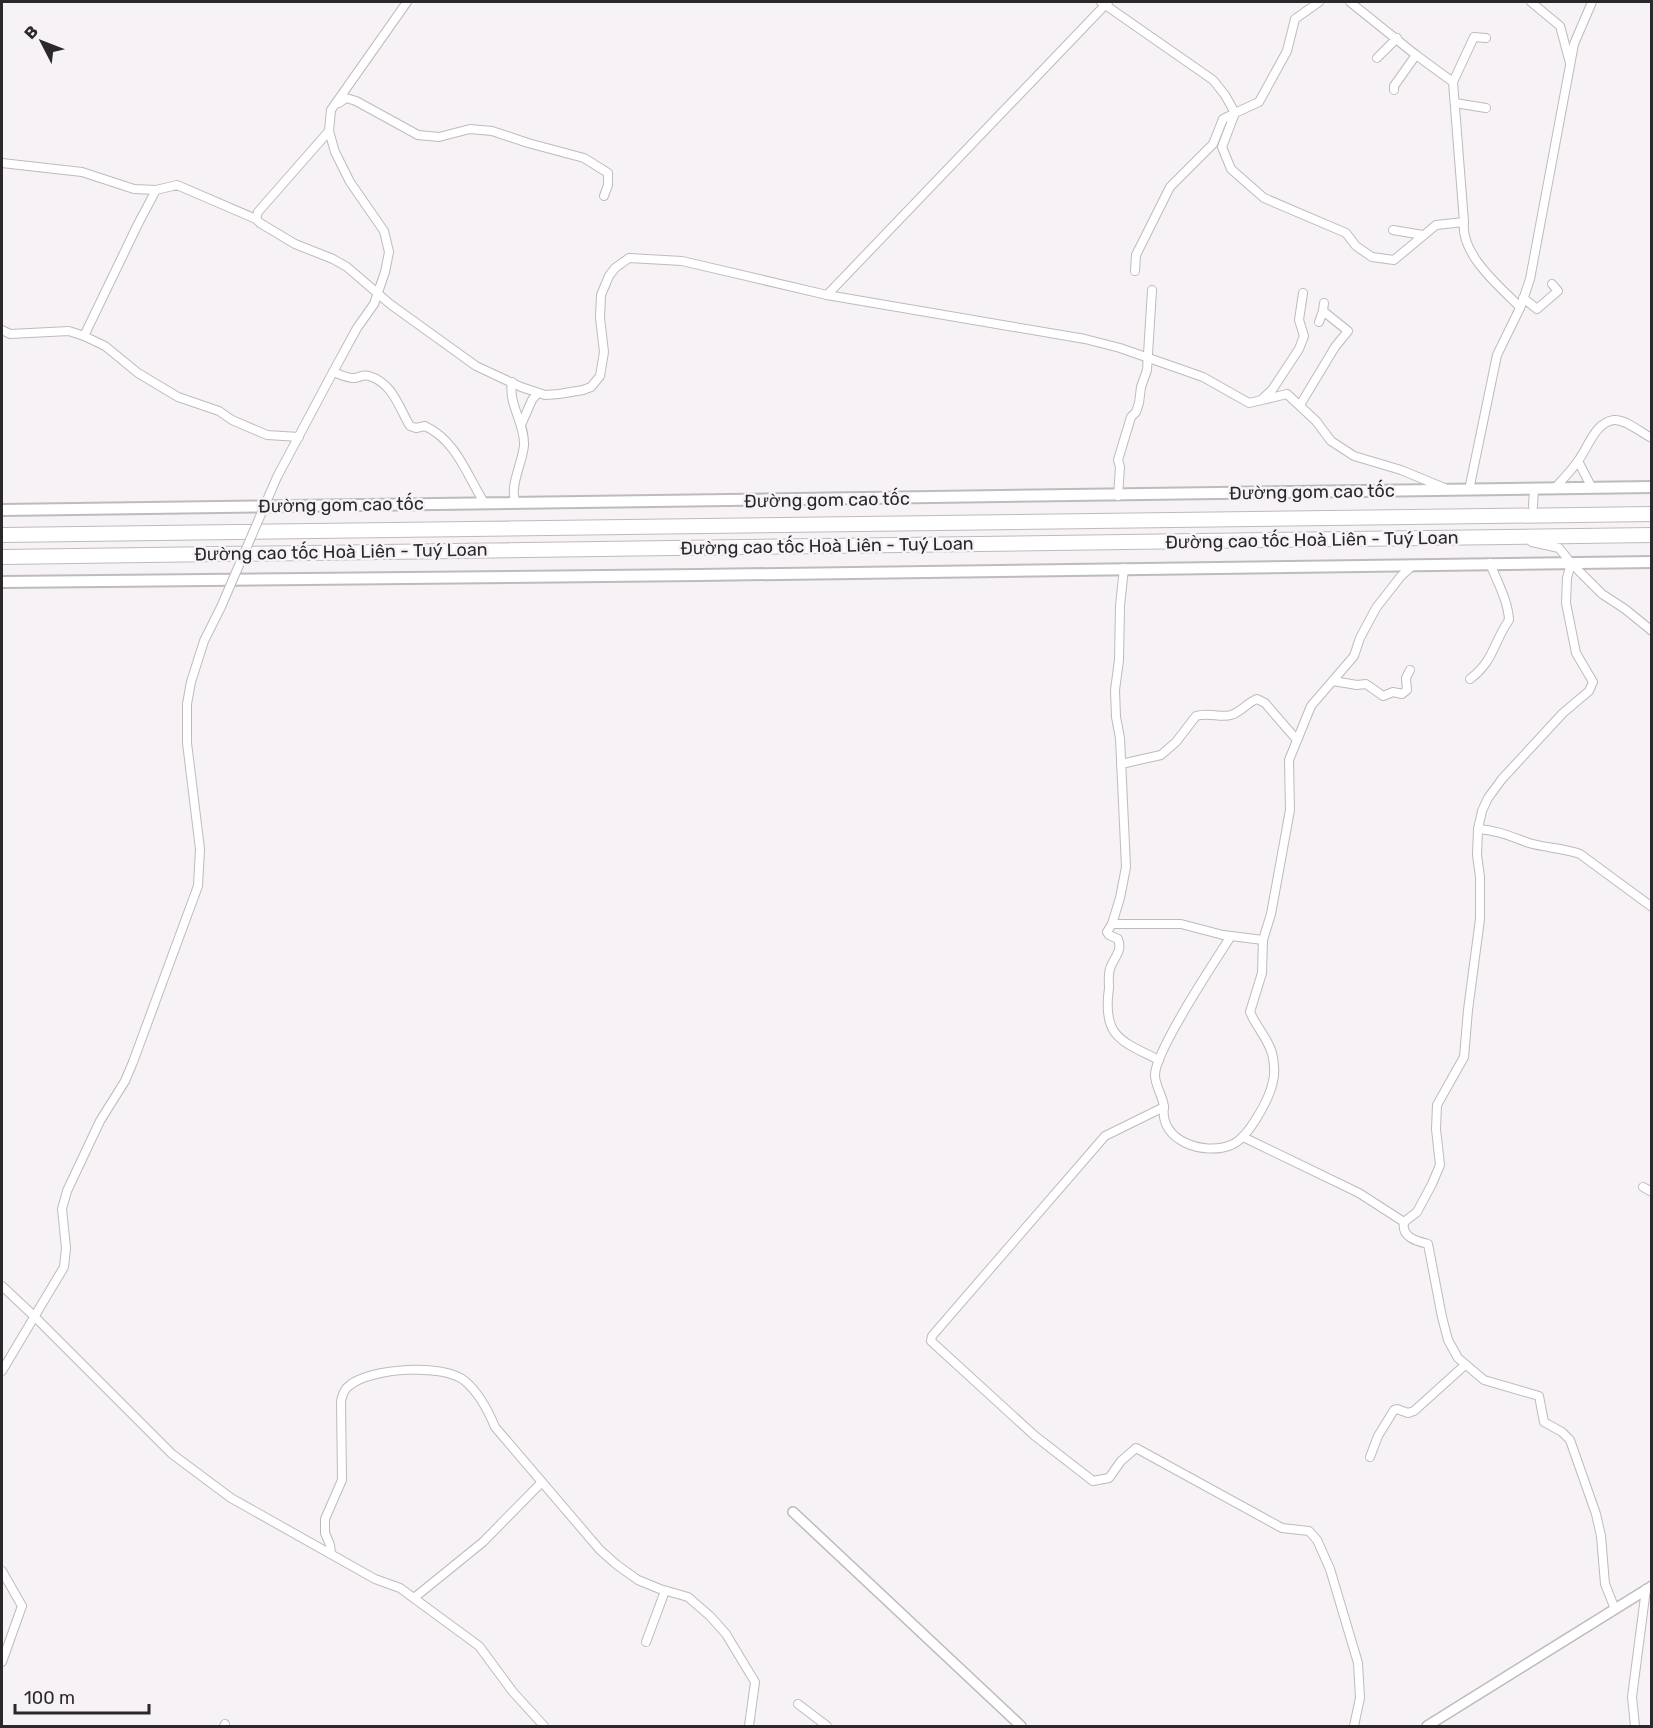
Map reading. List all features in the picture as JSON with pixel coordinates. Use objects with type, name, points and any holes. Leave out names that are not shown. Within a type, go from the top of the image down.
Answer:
[{"type":"highway","name":"Đường cao tốc Hoà Liên - Tuý Loan","points":[[2,535],[1652,514]]},
{"type":"highway","name":"Đường cao tốc Hoà Liên - Tuý Loan","points":[[2,557],[1652,535]]},
{"type":"main road","name":"Đường gom cao tốc","points":[[2,510],[1652,488]]},
{"type":"main road","points":[[2,582],[1652,562]]},
{"type":"street","points":[[2,1371],[64,1267],[66,1248],[62,1209],[67,1191],[100,1121],[129,1071],[198,886],[200,849],[187,743],[187,704],[191,682],[204,641],[277,477],[378,294],[389,252],[387,238],[350,182],[335,152],[329,131],[331,110],[407,2]]},
{"type":"street","points":[[1135,271],[1136,255],[1170,187],[1213,144],[1223,119],[1259,102],[1287,51],[1295,19],[1319,2]]},
{"type":"street","points":[[1350,2],[1453,82]]},
{"type":"street","points":[[1531,2],[1560,26],[1571,64]]},
{"type":"street","points":[[1468,490],[1497,355],[1520,307],[1534,258],[1574,44],[1592,2]]},
{"type":"street","points":[[826,295],[1105,3],[1213,80],[1235,113],[1222,147],[1231,169],[1264,198],[1346,233],[1356,246],[1372,257],[1394,260],[1436,225],[1464,222]]},
{"type":"street","points":[[1377,58],[1397,38]]},
{"type":"street","points":[[1486,38],[1474,38],[1453,82],[1464,222],[1462,233],[1479,263],[1520,307]]},
{"type":"street","points":[[1394,90],[1394,86],[1416,55]]},
{"type":"street","points":[[331,110],[346,98],[356,101],[418,135],[439,137],[470,129],[492,131],[528,143],[568,152],[584,158],[608,173],[608,185],[604,196]]},
{"type":"street","points":[[1455,103],[1486,108]]},
{"type":"street","points":[[256,219],[258,212],[329,131]]},
{"type":"street","points":[[2,163],[82,172],[134,189],[156,190],[177,185],[256,219],[295,244],[347,267],[378,294],[476,366],[538,393],[550,395],[574,392],[591,387],[600,376],[604,352],[600,318],[602,295],[609,276],[622,262],[629,258],[682,261],[826,295],[1085,339],[1120,348],[1203,377],[1249,403],[1287,394],[1300,405],[1331,441],[1354,456],[1401,470],[1452,490]]},
{"type":"street","points":[[84,336],[156,190]]},
{"type":"street","points":[[1393,230],[1423,235]]},
{"type":"street","points":[[1523,298],[1537,309],[1558,291],[1552,284]]},
{"type":"street","points":[[1118,496],[1120,467],[1118,460],[1131,417],[1139,404],[1141,387],[1147,370],[1152,290]]},
{"type":"street","points":[[1260,401],[1272,390],[1299,349],[1304,336],[1299,320],[1303,293]]},
{"type":"street","points":[[1300,405],[1335,346],[1348,331],[1324,307],[1319,322]]},
{"type":"street","points":[[2,330],[10,334],[69,332],[84,336],[105,346],[138,372],[178,397],[219,411],[232,420],[267,435],[299,437]]},
{"type":"street","points":[[333,372],[354,378],[362,375],[379,380],[392,393],[410,426],[416,428],[425,426],[434,430],[453,449],[485,504]]},
{"type":"street","points":[[512,382],[512,402],[521,425],[524,446],[513,491],[513,498],[518,503]]},
{"type":"street","points":[[521,425],[532,400],[538,393]]},
{"type":"street","points":[[1554,489],[1578,461],[1603,424],[1614,420],[1621,421],[1652,438]]},
{"type":"street","points":[[1578,461],[1592,488]]},
{"type":"street","points":[[1533,506],[1534,489]]},
{"type":"street","points":[[1532,542],[1559,548],[1602,594],[1652,631]]},
{"type":"street","points":[[1470,679],[1488,662],[1509,620],[1504,596],[1490,563]]},
{"type":"street","points":[[1571,563],[1565,592],[1568,610],[1576,653],[1593,682],[1589,691],[1563,713],[1502,779],[1488,798],[1482,811],[1478,829],[1477,855],[1480,877],[1480,919],[1464,1057],[1437,1105],[1436,1129],[1440,1165],[1417,1212],[1404,1222],[1403,1228],[1412,1239],[1428,1244],[1432,1275],[1438,1291],[1448,1340],[1458,1358],[1484,1380],[1539,1396],[1544,1422],[1562,1432],[1570,1440],[1596,1514],[1601,1536],[1605,1584],[1615,1609]]},
{"type":"street","points":[[1231,936],[1175,1028],[1155,1075],[1163,1097],[1163,1122],[1168,1131],[1190,1145],[1200,1148],[1234,1145],[1243,1137],[1267,1100],[1274,1079],[1273,1055],[1250,1012],[1262,973],[1263,940],[1271,914],[1290,810],[1289,760],[1309,709],[1354,656],[1360,638],[1376,608],[1401,576],[1414,564]]},
{"type":"street","points":[[1124,568],[1115,690],[1126,867],[1108,934],[1118,939],[1120,946],[1117,958],[1110,968],[1107,997],[1108,1022],[1121,1041],[1160,1060]]},
{"type":"street","points":[[1332,681],[1366,684],[1383,696],[1393,692],[1402,694],[1407,690],[1406,678],[1410,670]]},
{"type":"street","points":[[1121,764],[1161,755],[1176,742],[1196,716],[1210,713],[1232,715],[1257,699],[1265,703],[1297,740]]},
{"type":"street","points":[[1478,829],[1492,830],[1531,843],[1568,849],[1580,854],[1652,907]]},
{"type":"street","points":[[1112,924],[1181,924],[1231,936],[1263,940]]},
{"type":"street","points":[[1164,1107],[1105,1136],[932,1336],[931,1341],[1035,1436],[1093,1481],[1109,1478],[1121,1461],[1136,1448],[1282,1528],[1309,1531],[1317,1540],[1330,1569],[1359,1663],[1360,1698],[1354,1726]]},
{"type":"street","points":[[1243,1137],[1359,1193],[1404,1222]]},
{"type":"street","points":[[1644,1187],[1652,1192]]},
{"type":"street","points":[[2,1286],[172,1454],[231,1498],[375,1579],[400,1588],[414,1598],[479,1646],[513,1692],[544,1726]]},
{"type":"street","points":[[1370,1457],[1378,1436],[1394,1410],[1408,1413],[1414,1411],[1465,1365]]},
{"type":"street","points":[[331,1554],[325,1533],[325,1519],[342,1480],[341,1401],[343,1392],[350,1384],[369,1376],[398,1371],[443,1371],[464,1380],[478,1395],[495,1427],[600,1550],[638,1580],[688,1597],[726,1634],[755,1682],[749,1726]]},
{"type":"street","points":[[414,1598],[483,1542],[542,1482]]},
{"type":"street","points":[[794,1512],[1021,1726]]},
{"type":"street","points":[[2,1571],[22,1606],[2,1662]]},
{"type":"street","points":[[1427,1726],[1650,1587]]},
{"type":"street","points":[[1635,1726],[1632,1697],[1650,1587]]},
{"type":"street","points":[[646,1642],[658,1615],[665,1591]]},
{"type":"street","points":[[798,1704],[827,1726]]}]
